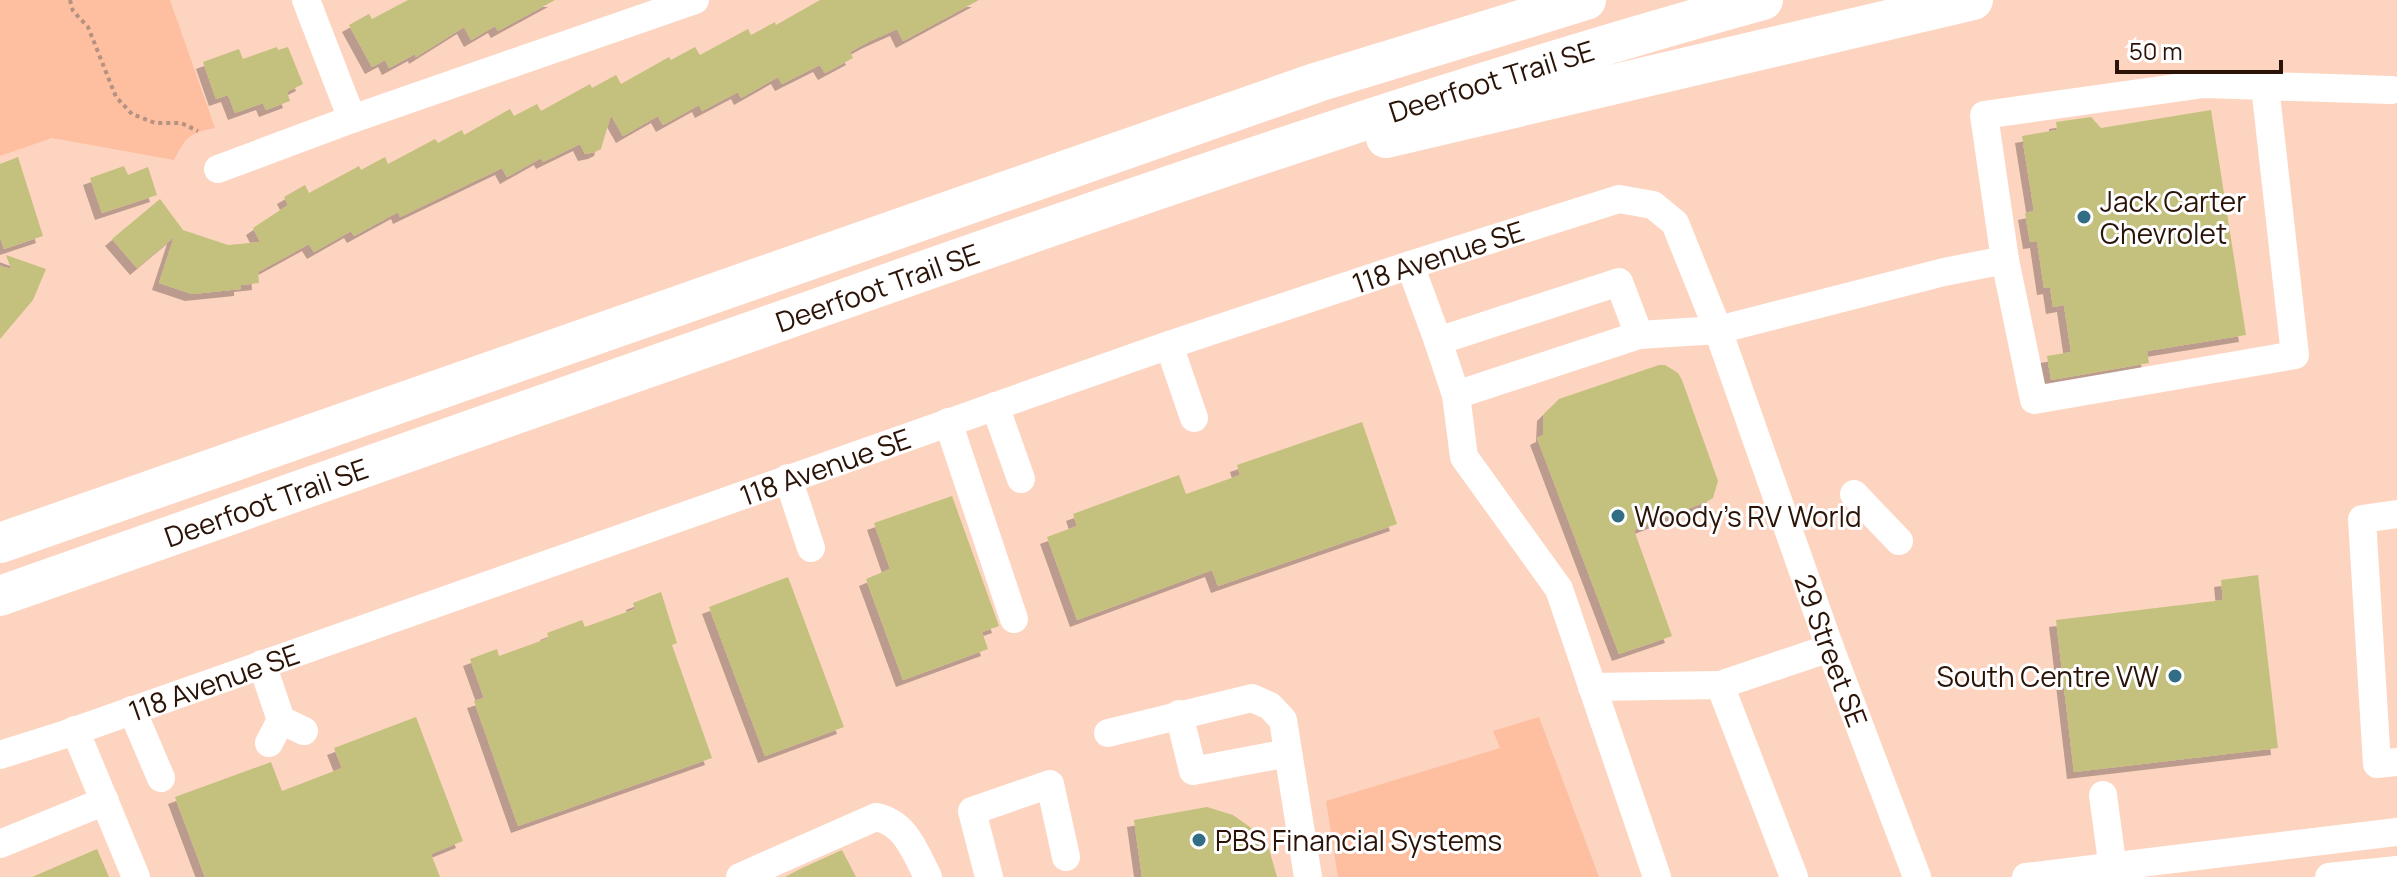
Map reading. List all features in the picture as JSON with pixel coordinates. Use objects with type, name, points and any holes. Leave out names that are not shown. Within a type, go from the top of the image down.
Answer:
[{"type":"highway","name":"Deerfoot Trail SE","points":[[0,543],[1318,82],[1586,0]]},
{"type":"highway","name":"Deerfoot Trail SE","points":[[0,596],[1328,130],[1615,41],[1763,0]]},
{"type":"highway","points":[[1110,205],[1973,0]]},
{"type":"street","points":[[306,0],[352,119]]},
{"type":"street","points":[[218,169],[695,0]]},
{"type":"street","points":[[2265,86],[2295,355],[2034,400],[2005,260],[1984,115],[2204,84],[2391,90]]},
{"type":"street","name":"118 Avenue SE","points":[[0,755],[1169,345],[1619,199],[1653,205]]},
{"type":"street","name":"29 Street SE","points":[[1653,205],[1675,223],[1718,330],[1830,648],[1917,877]]},
{"type":"street","points":[[1456,395],[1639,335],[1718,330],[1929,275],[2005,260]]},
{"type":"street","points":[[1410,265],[1456,395],[1464,457],[1559,589],[1657,877]]},
{"type":"street","points":[[1438,341],[1619,282],[1639,335]]},
{"type":"street","points":[[1169,345],[1194,418]]},
{"type":"street","points":[[995,406],[1021,479]]},
{"type":"street","points":[[948,422],[1014,619]]},
{"type":"street","points":[[788,478],[811,548]]},
{"type":"street","points":[[1854,494],[1899,541]]},
{"type":"street","points":[[2397,514],[2362,519],[2377,764],[2397,762]]},
{"type":"street","points":[[1592,687],[1720,685],[1830,648]]},
{"type":"street","points":[[262,664],[285,731]]},
{"type":"street","points":[[1720,685],[1794,877]]},
{"type":"street","points":[[1108,733],[1252,698],[1270,706],[1283,720],[1308,877]]},
{"type":"street","points":[[132,710],[161,778]]},
{"type":"street","points":[[1179,714],[1193,771],[1288,753]]},
{"type":"street","points":[[75,730],[136,877]]},
{"type":"street","points":[[989,877],[972,811],[1050,784],[1066,857]]},
{"type":"street","points":[[2103,795],[2113,871]]},
{"type":"street","points":[[0,844],[105,801]]},
{"type":"street","points":[[740,877],[876,817],[889,820],[907,836],[928,877]]},
{"type":"street","points":[[2026,877],[2113,871],[2397,832]]},
{"type":"street","points":[[2329,877],[2397,870]]},
{"type":"path","points":[[70,0],[73,11],[88,27],[116,97],[132,114],[155,123],[181,123],[198,131]]},
{"type":"shaded area","points":[[0,0],[170,0],[215,128],[189,137],[174,160],[52,138],[0,156]]},
{"type":"shaded area","points":[[1539,717],[1599,877],[1338,877],[1326,801],[1500,748],[1493,731]]},
{"type":"building","points":[[408,0],[555,0],[498,31],[495,26],[471,40],[464,27],[416,57],[415,54],[389,68],[385,60],[372,67],[349,25],[369,14],[372,19]]},
{"type":"building","points":[[820,0],[979,0],[903,41],[897,29],[870,41],[850,52],[853,58],[825,73],[820,65],[782,84],[778,77],[741,98],[738,92],[702,111],[699,105],[663,125],[658,116],[623,136],[611,115],[601,149],[595,152],[585,154],[580,144],[543,162],[541,158],[507,177],[502,168],[400,217],[398,212],[354,236],[351,231],[314,252],[309,244],[258,272],[259,283],[241,285],[241,289],[192,294],[159,283],[174,237],[137,268],[112,239],[160,199],[183,230],[228,245],[260,242],[253,228],[288,205],[284,197],[305,185],[309,193],[359,166],[361,170],[385,157],[388,164],[435,139],[438,143],[462,130],[464,135],[510,109],[514,116],[537,104],[541,111],[590,84],[592,88],[616,75],[621,84],[669,57],[671,60],[695,47],[700,55],[748,29],[751,35],[775,22],[776,25]]},
{"type":"building","points":[[277,47],[278,50],[288,47],[303,84],[287,92],[290,101],[266,110],[263,103],[235,113],[228,95],[216,99],[203,62],[239,49],[243,59]]},
{"type":"building","points":[[2211,110],[2246,335],[2147,351],[2149,363],[2051,380],[2047,356],[2071,352],[2064,305],[2053,307],[2050,287],[2044,288],[2037,241],[2030,242],[2025,213],[2034,211],[2022,136],[2057,130],[2056,122],[2091,117],[2101,128]]},
{"type":"building","points":[[18,157],[43,236],[4,249],[0,237],[0,164]]},
{"type":"building","points":[[124,166],[128,175],[148,167],[157,195],[102,213],[90,178]]},
{"type":"building","points":[[6,255],[46,269],[33,300],[0,339],[0,266],[11,269]]},
{"type":"building","name":"Woody's RV World","points":[[1659,365],[1678,373],[1682,380],[1718,481],[1713,498],[1708,501],[1634,530],[1672,636],[1619,654],[1537,438],[1543,435],[1544,414],[1559,399]]},
{"type":"building","points":[[1362,422],[1397,524],[1218,586],[1212,570],[1077,620],[1047,537],[1077,526],[1073,514],[1179,475],[1186,494],[1240,475],[1237,465]]},
{"type":"building","points":[[952,496],[999,626],[982,632],[988,649],[903,680],[866,579],[890,569],[874,523]]},
{"type":"building","points":[[2258,575],[2278,748],[2074,772],[2056,620],[2223,600],[2221,580]]},
{"type":"building","points":[[788,577],[844,727],[765,756],[709,607]]},
{"type":"building","points":[[661,592],[677,643],[672,645],[712,758],[518,826],[474,701],[484,698],[470,659],[497,649],[499,656],[549,638],[547,633],[582,620],[585,627],[635,609],[633,603]]},
{"type":"building","points":[[416,717],[463,841],[431,854],[440,877],[205,877],[175,797],[271,762],[282,791],[342,768],[334,748]]},
{"type":"building","name":"PBS Financial Systems","points":[[1207,807],[1233,815],[1254,830],[1269,849],[1277,877],[1142,877],[1134,820]]},
{"type":"building","points":[[97,849],[109,877],[32,877]]},
{"type":"building","points":[[842,850],[856,877],[785,877],[800,869]]},
{"type":"place","name":"Jack Carter Chevrolet","points":[[2084,217]]},
{"type":"place","name":"Woody's RV World","points":[[1618,516]]},
{"type":"place","name":"South Centre VW","points":[[2175,676]]},
{"type":"place","name":"PBS Financial Systems","points":[[1199,840]]}]
